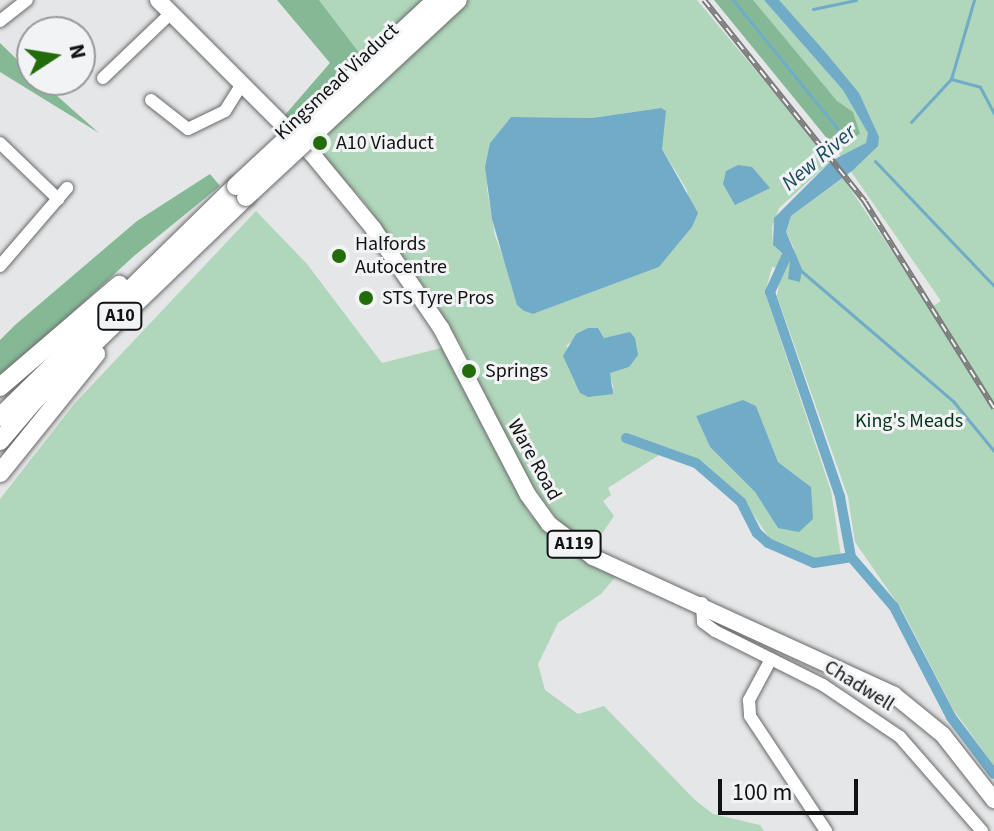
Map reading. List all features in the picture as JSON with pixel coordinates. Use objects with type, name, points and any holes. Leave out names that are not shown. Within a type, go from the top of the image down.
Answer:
[{"type":"highway","name":"Kingsmead Viaduct","points":[[241,192],[436,0]]},
{"type":"highway","name":"Kingsmead Viaduct","points":[[241,192],[458,0]]},
{"type":"highway","name":"A10","points":[[0,417],[178,241],[241,192]]},
{"type":"highway","name":"A10","points":[[0,441],[241,192]]},
{"type":"highway","points":[[0,387],[82,312],[178,241]]},
{"type":"highway","points":[[0,473],[151,287]]},
{"type":"main road","name":"Ware Road","points":[[158,0],[312,154],[396,260],[456,355],[528,495],[549,524],[593,557],[702,603],[894,695],[950,742],[994,800]]},
{"type":"street","points":[[0,21],[27,0]]},
{"type":"street","points":[[103,78],[170,14]]},
{"type":"street","points":[[151,100],[188,129],[225,111],[242,84]]},
{"type":"street","points":[[0,143],[62,194],[0,266]]},
{"type":"street","name":"Chadwell","points":[[702,603],[703,622],[823,685],[900,737],[982,831]]},
{"type":"street","points":[[771,659],[751,695],[750,716],[826,831]]},
{"type":"green space","points":[[277,0],[319,0],[364,59],[291,121],[285,115],[330,63]]},
{"type":"green space","points":[[319,0],[697,0],[831,161],[779,208],[772,227],[773,245],[783,255],[777,268],[772,267],[765,293],[831,491],[841,556],[814,558],[770,539],[742,498],[725,483],[690,456],[663,446],[659,455],[608,488],[611,495],[603,501],[614,516],[593,547],[560,523],[527,478],[461,345],[429,294],[363,200],[285,115],[330,63],[364,59]],"holes":[[[661,108],[662,149],[687,190],[692,227],[659,267],[533,314],[524,311],[495,236],[487,189],[490,143],[511,117],[592,118]],[[588,328],[598,328],[604,338],[624,334],[629,367],[609,373],[614,389],[566,346]],[[743,401],[756,406],[778,462],[811,487],[778,528],[755,492],[710,447],[696,416]]]},
{"type":"green space","points":[[714,0],[753,0],[837,101],[853,112],[860,134],[834,147]]},
{"type":"green space","name":"King's Meads","points":[[721,0],[994,0],[994,766],[953,709],[902,610],[855,542],[848,497],[777,296],[781,270],[794,248],[786,232],[791,216],[843,178],[930,308],[941,301],[834,147],[852,140]]},
{"type":"green space","points":[[0,43],[16,58],[16,82],[0,72]]},
{"type":"green space","points":[[39,96],[57,96],[99,133]]},
{"type":"green space","points":[[210,174],[220,186],[134,256],[0,379],[0,340],[15,325],[137,221]]},
{"type":"green space","points":[[256,211],[307,264],[382,363],[445,347],[528,512],[553,538],[617,575],[601,594],[558,623],[538,664],[545,690],[578,714],[604,706],[695,800],[713,814],[760,825],[764,831],[0,831],[0,499],[75,403]]},
{"type":"water","points":[[764,0],[779,0],[826,53],[859,93],[879,137],[878,146],[852,171],[791,216],[786,232],[802,269],[800,282],[788,279],[790,262],[783,263],[786,257],[773,245],[774,218],[831,161],[866,143],[868,133],[843,90]]},
{"type":"water","points":[[661,108],[666,111],[662,149],[698,213],[692,227],[659,267],[533,314],[524,311],[517,305],[492,219],[485,167],[490,143],[511,117],[592,118]]},
{"type":"water","points":[[738,165],[752,167],[770,188],[735,205],[723,184],[726,171]]},
{"type":"water","points":[[588,328],[598,328],[604,338],[630,332],[635,338],[638,355],[629,367],[610,373],[613,394],[588,397],[580,393],[563,356],[576,334]]},
{"type":"water","points":[[743,400],[756,406],[778,462],[811,487],[813,519],[799,532],[778,528],[755,492],[710,447],[696,416]]},
{"type":"waterway","points":[[733,0],[842,134]]},
{"type":"waterway","points":[[813,9],[856,0]]},
{"type":"waterway","points":[[974,0],[951,79],[980,87],[994,113]]},
{"type":"waterway","points":[[911,122],[951,79]]},
{"type":"waterway","points":[[845,138],[848,143]]},
{"type":"waterway","points":[[875,161],[994,286]]},
{"type":"waterway","name":"New River","points":[[787,255],[770,292],[840,497],[851,557],[894,607],[951,717],[994,774]]},
{"type":"waterway","points":[[799,269],[953,401],[994,451]]},
{"type":"waterway","name":"New River","points":[[626,438],[696,463],[741,502],[757,533],[768,543],[814,563],[851,557]]},
{"type":"railway","points":[[704,0],[865,202],[994,408]]},
{"type":"place","name":"A10 Viaduct","points":[[320,143]]},
{"type":"place","name":"Halfords Autocentre","points":[[339,256]]},
{"type":"place","name":"STS Tyre Pros","points":[[366,298]]},
{"type":"place","name":"Springs","points":[[469,371]]}]
